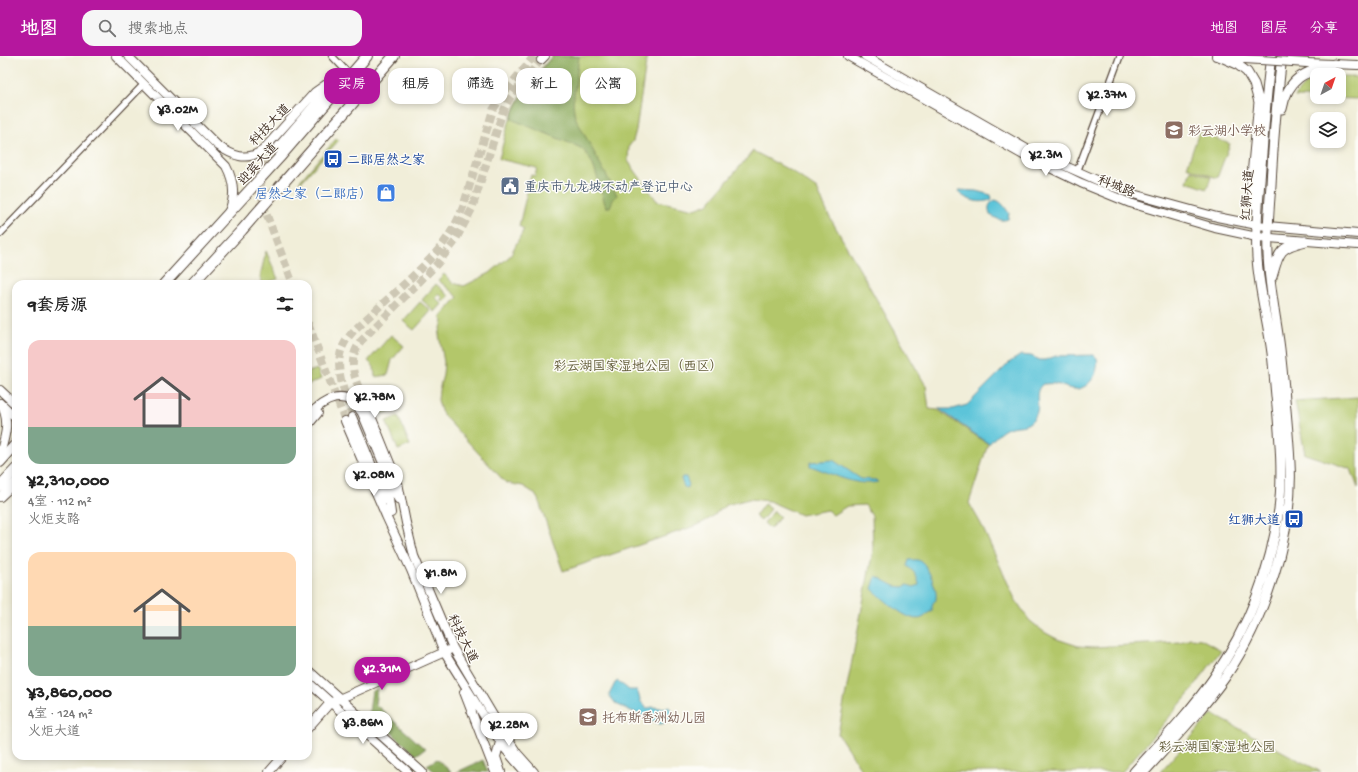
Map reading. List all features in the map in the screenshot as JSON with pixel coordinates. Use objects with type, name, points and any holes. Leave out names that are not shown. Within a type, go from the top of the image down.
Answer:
[{"type":"highway","name":"迎宾大道","points":[[356,68],[367,56]]},
{"type":"highway","points":[[196,280],[242,230],[394,56]]},
{"type":"highway","name":"迎宾大道","points":[[168,280],[279,158],[325,104]]},
{"type":"highway","points":[[0,462],[12,448]]},
{"type":"highway","points":[[0,466],[4,471],[0,478]]},
{"type":"highway","points":[[0,486],[12,473]]},
{"type":"main road","points":[[116,56],[226,166],[232,177],[234,192],[232,204],[227,216]]},
{"type":"main road","name":"科技大道","points":[[128,56],[218,145],[230,153],[244,157],[257,154],[263,150],[315,92],[324,86]]},
{"type":"main road","name":"科城路","points":[[848,56],[1005,146],[1104,193],[1130,203],[1215,228],[1257,237],[1358,245]]},
{"type":"main road","name":"科城路","points":[[865,56],[1008,138],[1077,172],[1108,185],[1133,194],[1217,217],[1258,220],[1268,226],[1358,234]]},
{"type":"main road","points":[[1218,56],[1237,64],[1247,72],[1254,84],[1259,102],[1251,186],[1258,220]]},
{"type":"main road","points":[[1218,56],[1244,60],[1358,65]]},
{"type":"main road","name":"红狮大道","points":[[1134,772],[1198,698],[1226,658],[1241,632],[1254,603],[1264,575],[1273,540],[1279,508],[1280,462],[1272,352],[1259,281],[1257,237],[1270,56]]},
{"type":"main road","name":"红狮大道","points":[[1144,772],[1204,704],[1234,662],[1262,607],[1278,561],[1287,518],[1290,494],[1290,462],[1280,349],[1267,238],[1282,56]]},
{"type":"main road","points":[[1269,215],[1276,188],[1282,109],[1285,97],[1292,84],[1302,74],[1334,64]]},
{"type":"main road","name":"科技大道","points":[[277,148],[324,94]]},
{"type":"main road","points":[[1271,282],[1280,253],[1291,244],[1306,241]]},
{"type":"main road","points":[[0,390],[12,401]]},
{"type":"main road","points":[[7,396],[12,399]]},
{"type":"main road","points":[[312,412],[319,405],[332,398],[348,399],[356,405],[362,413],[404,513]]},
{"type":"main road","points":[[312,420],[319,412],[332,404],[342,402],[353,408],[358,415],[385,480],[391,513],[411,570]]},
{"type":"main road","points":[[0,403],[12,414]]},
{"type":"main road","points":[[0,403],[6,419],[6,433],[0,454]]},
{"type":"main road","name":"科技大道","points":[[369,411],[396,478],[414,556],[453,648],[500,727],[517,753],[534,772]]},
{"type":"main road","name":"科技大道","points":[[391,513],[349,419],[386,516],[411,570],[444,652],[500,742],[525,772]]},
{"type":"main road","points":[[0,497],[12,486]]},
{"type":"main road","points":[[312,723],[330,702],[453,648]]},
{"type":"main road","points":[[456,673],[498,770]]},
{"type":"main road","points":[[312,674],[422,772]]},
{"type":"main road","points":[[312,686],[408,772]]},
{"type":"main road","points":[[498,770],[496,757],[500,742],[500,727]]},
{"type":"main road","points":[[498,770],[499,758],[503,756],[510,757],[516,763]]},
{"type":"main road","points":[[269,772],[280,760]]},
{"type":"street","points":[[332,56],[344,68]]},
{"type":"street","points":[[1077,172],[1120,56]]},
{"type":"street","points":[[0,234],[144,84]]},
{"type":"green space","name":"彩云湖国家湿地公园（西区）","points":[[552,56],[647,56],[636,130],[633,141],[629,146],[628,161],[657,201],[695,209],[708,204],[753,151],[791,171],[817,189],[828,214],[926,386],[929,409],[938,410],[988,444],[969,503],[981,524],[1015,599],[1029,620],[1044,632],[1057,639],[1078,646],[1095,647],[1181,642],[1190,638],[1201,639],[1221,650],[1188,695],[1122,772],[863,772],[838,734],[873,550],[872,516],[865,505],[847,506],[833,515],[827,510],[801,515],[769,501],[749,499],[726,505],[709,519],[698,525],[563,571],[538,499],[534,493],[523,486],[506,483],[445,417],[441,411],[438,400],[444,362],[439,335],[443,321],[440,318],[458,297],[438,280],[444,274],[453,283],[464,286],[490,273],[510,256],[524,229],[519,226],[531,175],[535,176],[537,168],[499,159],[517,104],[572,104],[572,68],[542,68]]},
{"type":"green space","points":[[553,56],[579,56],[573,104],[575,117],[617,195],[610,207],[606,207],[593,165],[585,151],[579,147],[511,119],[518,104],[572,104],[572,68],[543,68]]},
{"type":"green space","points":[[1346,77],[1358,77],[1358,99],[1346,99]]},
{"type":"green space","points":[[1310,81],[1310,97],[1295,97],[1300,90]]},
{"type":"green space","points":[[1199,132],[1230,144],[1217,178],[1187,167]]},
{"type":"green space","points":[[336,139],[338,141],[300,183],[299,182]]},
{"type":"green space","points":[[1191,170],[1211,177],[1207,189],[1187,182]]},
{"type":"green space","points":[[266,251],[278,279],[261,280],[260,277]]},
{"type":"green space","points":[[436,284],[449,296],[444,302],[441,300],[443,298],[439,294],[436,298],[442,304],[435,312],[422,300]]},
{"type":"green space","points":[[420,302],[431,311],[414,330],[403,321]]},
{"type":"green space","points":[[391,335],[404,346],[392,360],[388,375],[375,377],[374,367],[368,361]]},
{"type":"green space","points":[[317,369],[321,379],[312,383],[312,371]]},
{"type":"green space","points":[[381,392],[389,412],[383,414],[375,395]]},
{"type":"green space","points":[[1358,397],[1358,488],[1351,469],[1305,454],[1295,401]]},
{"type":"green space","points":[[398,416],[410,445],[398,450],[386,421]]},
{"type":"green space","points":[[764,504],[771,509],[761,521],[755,516]]},
{"type":"green space","points":[[774,511],[780,517],[770,529],[764,523]]},
{"type":"green space","points":[[377,689],[375,704],[425,749],[416,755],[369,712],[372,691]]},
{"type":"green space","name":"彩云湖国家湿地公园","points":[[1212,714],[1321,772],[1160,772]]},
{"type":"green space","points":[[437,759],[451,772],[435,772],[427,765]]},
{"type":"green space","points":[[483,760],[488,772],[457,772]]},
{"type":"water","points":[[959,190],[976,191],[991,195],[992,199],[983,202],[974,201],[961,195],[958,192]]},
{"type":"water","points":[[995,200],[1001,203],[1009,213],[1008,219],[1001,220],[990,215],[989,206]]},
{"type":"water","points":[[1021,355],[1045,360],[1056,356],[1094,355],[1097,358],[1098,363],[1093,379],[1085,386],[1080,388],[1072,389],[1054,384],[1043,384],[1038,391],[1038,409],[1034,418],[1028,424],[1005,429],[989,444],[939,409],[953,409],[967,405],[1010,362]]},
{"type":"water","points":[[833,460],[861,479],[876,480],[878,482],[860,483],[810,466],[810,462]]},
{"type":"water","points":[[682,477],[686,477],[689,485],[687,488],[684,487],[681,479]]},
{"type":"water","points":[[909,560],[919,560],[922,562],[932,579],[936,590],[936,601],[933,604],[932,612],[929,612],[922,618],[916,619],[903,614],[872,589],[876,576],[895,586],[903,587],[907,585],[914,587],[919,585],[915,574],[907,566]]},
{"type":"water","points":[[618,681],[629,690],[637,690],[641,702],[647,708],[669,707],[672,714],[669,720],[660,724],[616,704],[609,695],[615,683]]},
{"type":"tunnel","points":[[352,417],[339,370],[342,348],[355,329],[425,265],[450,234],[463,207],[493,110],[503,94],[534,56]]},
{"type":"tunnel","points":[[369,411],[354,376],[353,359],[356,350],[361,341],[437,264],[454,243],[472,209],[502,114],[510,98],[541,60]]},
{"type":"tunnel","points":[[277,148],[263,171],[260,191],[266,213],[291,280]]},
{"type":"tunnel","points":[[312,334],[345,421]]},
{"type":"place","name":"彩云湖小学校","points":[[1174,130]]},
{"type":"place","name":"二郎居然之家","points":[[333,159]]},
{"type":"place","name":"重庆市九龙坡不动产登记中心","points":[[510,186]]},
{"type":"place","name":"居然之家（二郎店）","points":[[386,193]]},
{"type":"place","name":"红狮大道","points":[[1294,519]]},
{"type":"place","name":"托布斯香洲幼儿园","points":[[588,717]]}]
